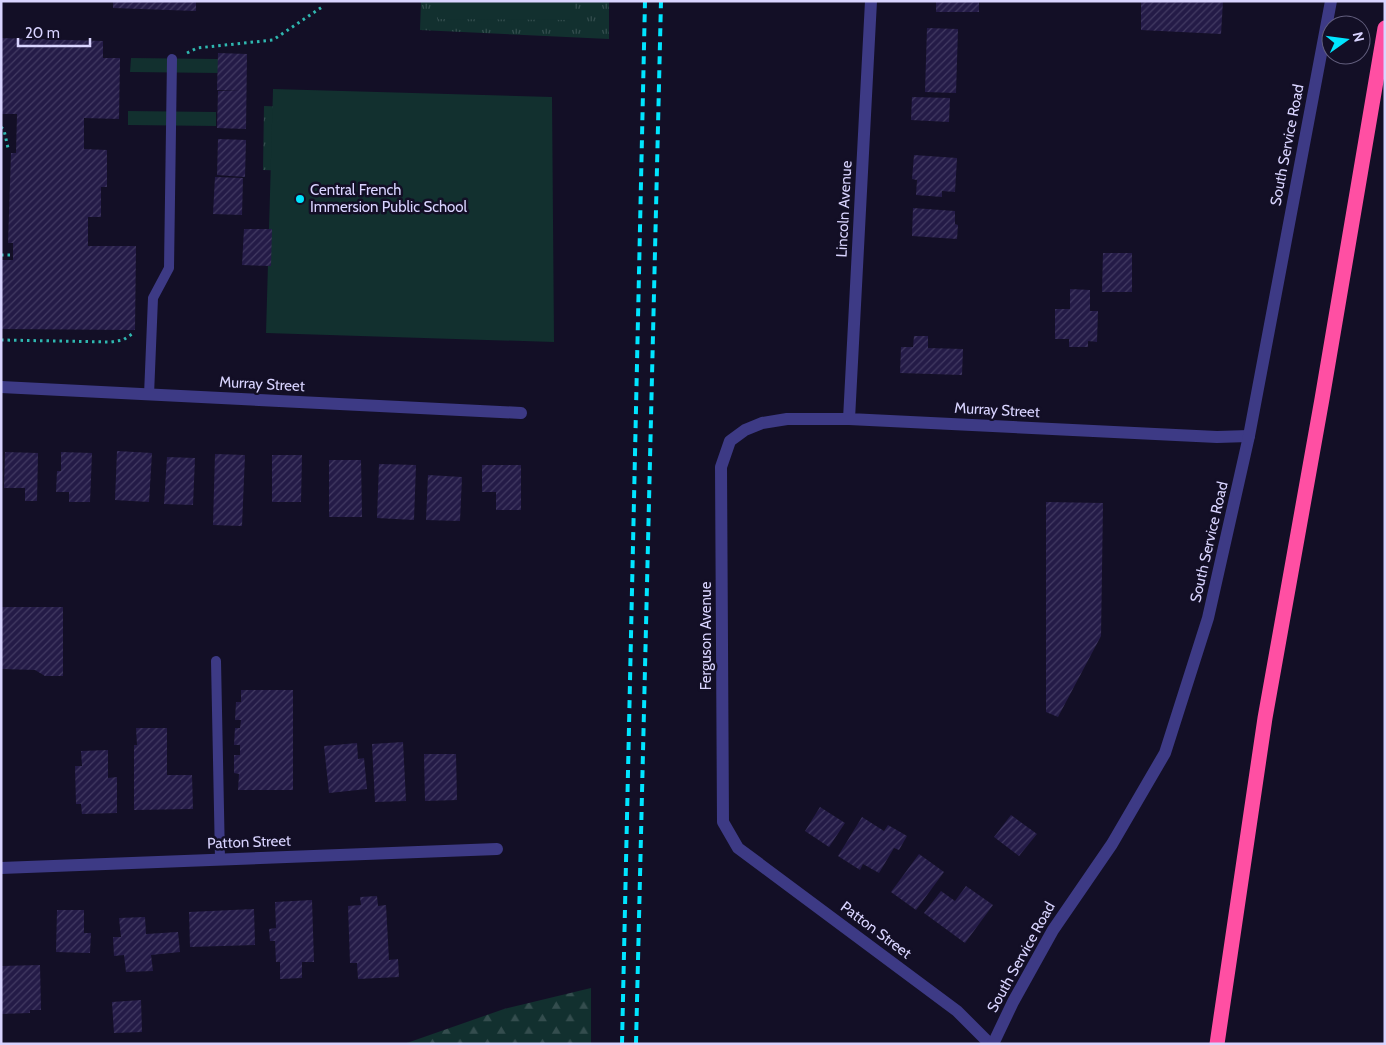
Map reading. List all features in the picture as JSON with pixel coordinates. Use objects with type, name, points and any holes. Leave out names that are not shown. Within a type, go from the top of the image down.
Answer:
[{"type":"highway","points":[[1217,1044],[1265,718],[1385,28]]},
{"type":"street","name":"Lincoln Avenue","points":[[849,419],[871,1]]},
{"type":"street","name":"South Service Road","points":[[992,1044],[1053,930],[1112,844],[1164,753],[1208,618],[1249,436],[1331,1]]},
{"type":"street","name":"Murray Street","points":[[1,388],[521,413]]},
{"type":"street","name":"Murray Street","points":[[745,430],[762,423],[787,419],[849,419],[1198,436],[1249,436]]},
{"type":"street","name":"Ferguson Avenue","points":[[738,848],[723,822],[721,467],[730,442],[745,430]]},
{"type":"street","name":"Patton Street","points":[[1,868],[497,848]]},
{"type":"street","name":"Patton Street","points":[[738,848],[957,1010],[992,1044]]},
{"type":"lane","points":[[150,395],[153,298],[169,268],[172,59]]},
{"type":"lane","points":[[216,660],[220,860]]},
{"type":"path","points":[[172,59],[197,48],[273,40],[322,8]]},
{"type":"path","points":[[1,127],[4,130],[8,148]]},
{"type":"path","points":[[1,255],[14,255]]},
{"type":"path","points":[[1,340],[111,342],[122,340],[132,334]]},
{"type":"green space","points":[[421,1],[609,1],[609,39],[420,30]]},
{"type":"green space","points":[[438,1],[575,1],[575,20],[438,19]]},
{"type":"green space","points":[[131,58],[218,59],[218,73],[130,72]]},
{"type":"green space","points":[[273,89],[552,97],[554,342],[266,333]]},
{"type":"green space","points":[[264,106],[289,107],[300,171],[263,170]]},
{"type":"green space","points":[[128,111],[216,112],[216,126],[128,125]]},
{"type":"green space","points":[[591,988],[591,1044],[404,1044],[504,1009]]},
{"type":"building","points":[[113,1],[196,1],[196,11],[113,8]]},
{"type":"building","points":[[936,1],[979,1],[979,12],[936,12]]},
{"type":"building","points":[[1141,1],[1223,1],[1221,34],[1141,30]]},
{"type":"building","points":[[927,28],[958,29],[956,93],[925,92]]},
{"type":"building","points":[[1,38],[103,41],[103,58],[120,58],[119,119],[84,118],[84,149],[107,150],[107,187],[101,187],[101,217],[88,217],[88,246],[136,246],[135,330],[1,329],[1,260],[13,260],[13,243],[8,243],[11,153],[16,153],[17,114],[1,114]]},
{"type":"building","points":[[218,53],[247,54],[246,129],[217,128],[218,91],[240,91],[217,90]]},
{"type":"building","points":[[912,97],[950,98],[949,122],[911,120]]},
{"type":"building","points":[[218,139],[246,140],[245,177],[217,175]]},
{"type":"building","points":[[914,155],[957,158],[955,192],[942,191],[942,197],[916,195],[917,180],[912,179]]},
{"type":"building","points":[[215,177],[243,178],[242,215],[213,214]]},
{"type":"building","points":[[913,208],[955,211],[955,224],[958,225],[957,239],[912,236]]},
{"type":"building","points":[[244,229],[272,229],[271,266],[242,265]]},
{"type":"building","points":[[1103,253],[1132,253],[1132,292],[1102,292]]},
{"type":"building","points":[[1070,289],[1090,290],[1090,311],[1098,311],[1097,342],[1088,341],[1088,347],[1069,347],[1069,339],[1055,339],[1055,309],[1070,309]]},
{"type":"building","points":[[914,336],[928,336],[928,348],[963,349],[962,375],[900,373],[901,347],[913,347]]},
{"type":"building","points":[[117,451],[152,453],[149,502],[115,500]]},
{"type":"building","points":[[5,452],[38,453],[37,501],[25,501],[25,488],[4,488]]},
{"type":"building","points":[[61,452],[92,453],[90,502],[69,502],[69,492],[56,492],[57,471],[61,471]]},
{"type":"building","points":[[215,454],[245,455],[242,526],[213,525]]},
{"type":"building","points":[[272,455],[302,455],[301,502],[272,502]]},
{"type":"building","points":[[167,457],[195,458],[193,505],[164,504]]},
{"type":"building","points":[[329,460],[361,460],[362,517],[329,517]]},
{"type":"building","points":[[379,464],[416,465],[414,520],[377,518]]},
{"type":"building","points":[[482,465],[521,465],[521,510],[496,510],[496,492],[482,492]]},
{"type":"building","points":[[428,475],[462,477],[460,521],[426,520]]},
{"type":"building","points":[[1046,502],[1103,503],[1101,636],[1058,717],[1046,712]]},
{"type":"building","points":[[1,607],[63,607],[63,676],[45,676],[35,670],[1,669]]},
{"type":"building","points":[[241,690],[293,690],[293,790],[238,790],[239,774],[234,773],[234,755],[240,755],[240,745],[234,745],[235,728],[240,728],[241,720],[235,720],[236,702],[241,702]]},
{"type":"building","points":[[136,728],[167,728],[167,775],[192,775],[193,809],[134,810],[134,745],[137,745]]},
{"type":"building","points":[[403,742],[406,801],[375,802],[372,744]]},
{"type":"building","points":[[357,743],[358,759],[364,758],[367,789],[329,793],[324,746]]},
{"type":"building","points":[[108,750],[108,778],[117,777],[117,813],[82,814],[81,804],[76,804],[75,766],[82,766],[81,751]]},
{"type":"building","points":[[424,754],[456,754],[457,800],[425,801]]},
{"type":"building","points":[[820,807],[845,823],[829,847],[805,831]]},
{"type":"building","points":[[1011,815],[1037,834],[1019,856],[994,837]]},
{"type":"building","points":[[862,817],[884,831],[888,825],[907,836],[899,850],[894,848],[879,873],[863,864],[860,870],[838,856]]},
{"type":"building","points":[[919,854],[944,872],[916,910],[891,892]]},
{"type":"building","points":[[966,886],[993,905],[965,943],[924,913],[941,891],[955,901]]},
{"type":"building","points":[[377,896],[378,906],[386,905],[389,960],[398,959],[399,977],[358,979],[357,963],[350,963],[348,906],[361,905],[360,897]]},
{"type":"building","points":[[312,900],[314,962],[302,962],[302,978],[280,979],[280,962],[276,962],[275,941],[270,941],[269,929],[276,928],[275,902]]},
{"type":"building","points":[[254,909],[255,945],[190,947],[189,912]]},
{"type":"building","points":[[57,910],[84,910],[84,933],[91,933],[90,953],[56,952]]},
{"type":"building","points":[[145,917],[146,934],[178,932],[180,952],[151,955],[153,971],[126,972],[124,955],[114,956],[113,937],[121,937],[119,918]]},
{"type":"building","points":[[40,965],[41,1010],[30,1010],[30,1013],[1,1014],[1,966]]},
{"type":"building","points":[[141,1000],[142,1032],[114,1033],[112,1002]]},
{"type":"railway","points":[[622,1044],[645,1]]},
{"type":"railway","points":[[636,1044],[661,1]]},
{"type":"place","name":"Central French Immersion Public School","points":[[300,199]]}]
